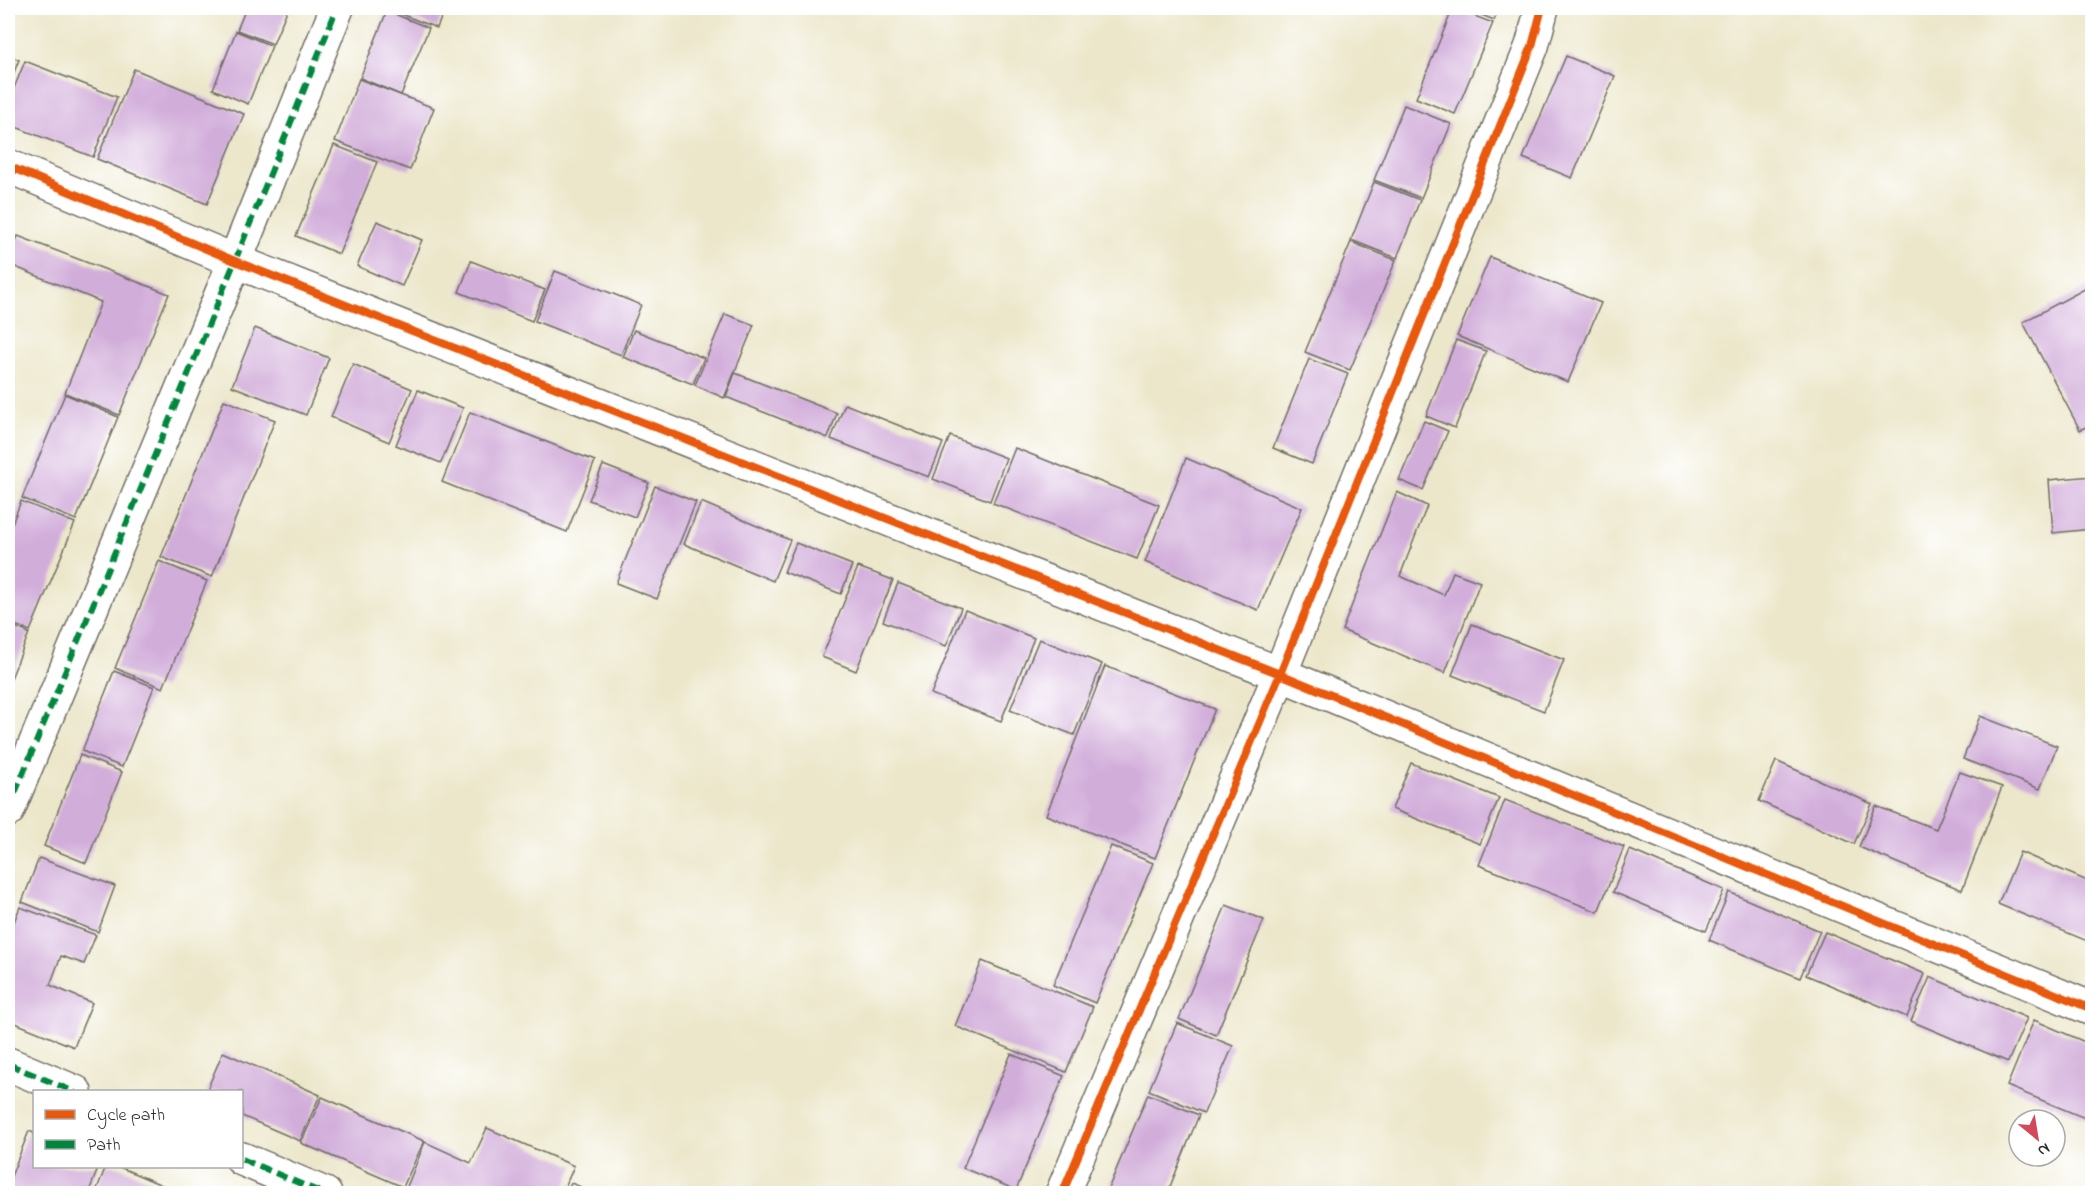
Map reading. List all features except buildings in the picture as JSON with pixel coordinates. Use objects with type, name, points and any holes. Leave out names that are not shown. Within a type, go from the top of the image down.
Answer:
[{"type":"street","points":[[8,810],[337,8]]},
{"type":"street","points":[[1062,1194],[1280,674],[1532,46],[1542,8]]},
{"type":"street","points":[[8,166],[235,261],[1280,674],[2092,1009]]},
{"type":"street","points":[[8,1064],[70,1090]]},
{"type":"street","points":[[243,1160],[325,1194]]},
{"type":"marked path","points":[[8,810],[337,8]]},
{"type":"marked path","points":[[8,1064],[70,1090]]},
{"type":"marked path","points":[[243,1159],[325,1194]]},
{"type":"cycle path","points":[[1062,1194],[1280,674],[1532,46],[1542,8]]},
{"type":"cycle path","points":[[8,166],[235,261],[1280,674],[2092,1009]]}]
